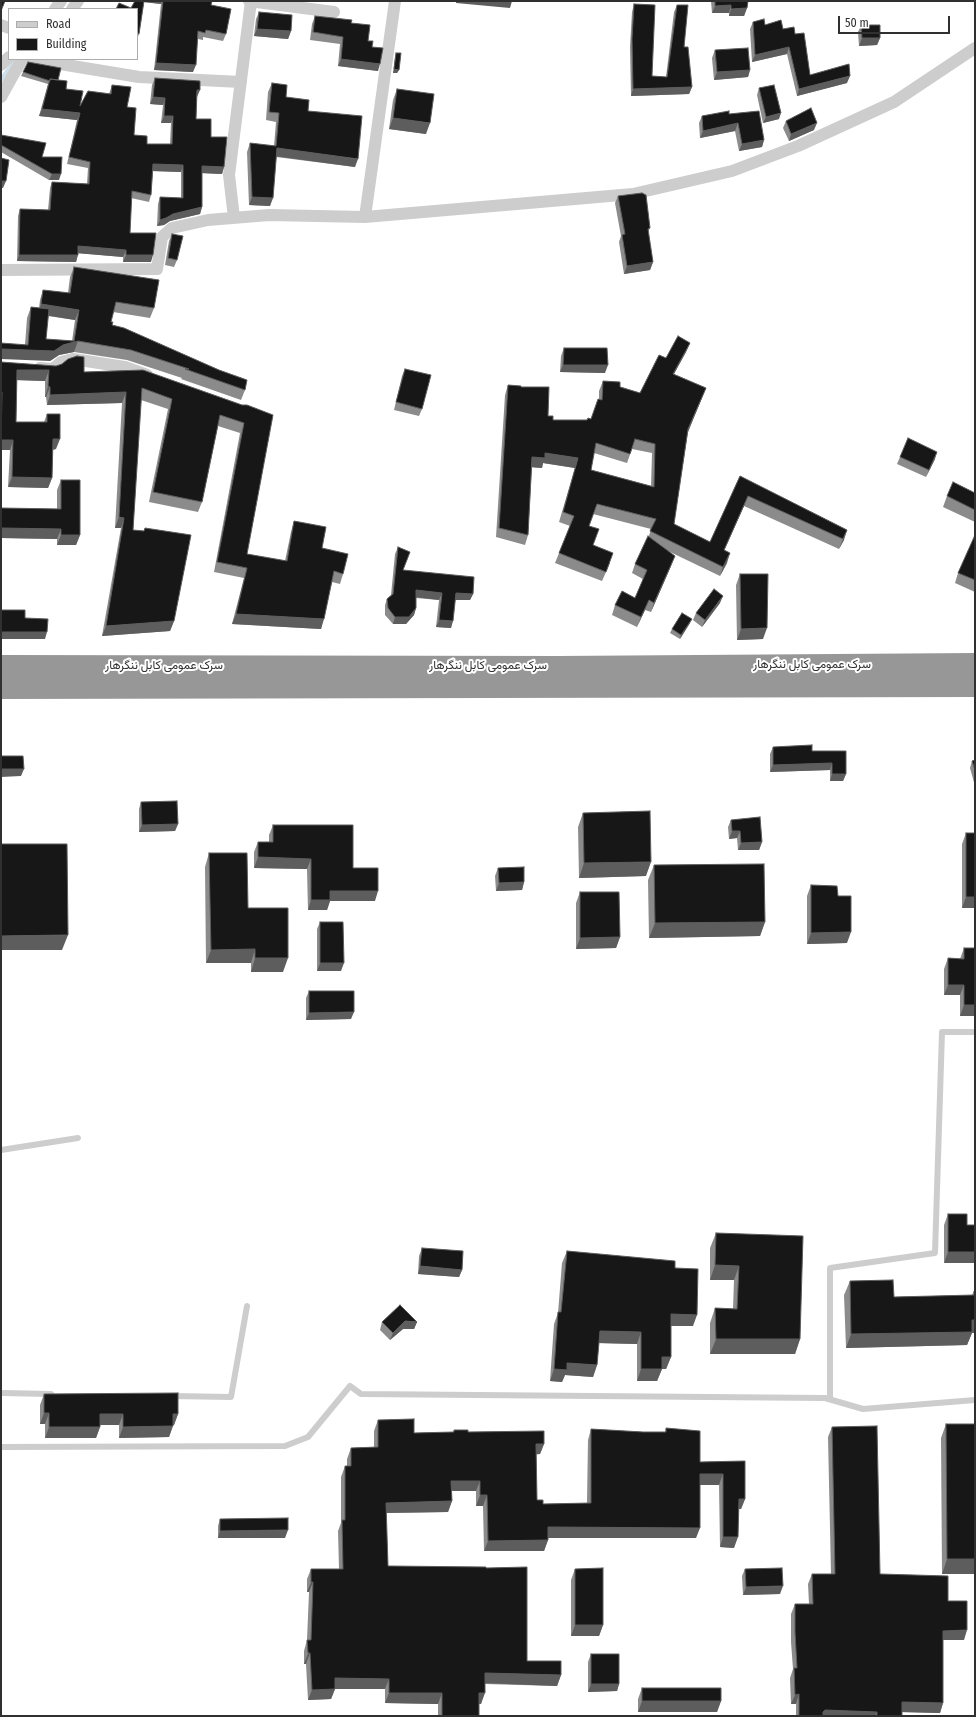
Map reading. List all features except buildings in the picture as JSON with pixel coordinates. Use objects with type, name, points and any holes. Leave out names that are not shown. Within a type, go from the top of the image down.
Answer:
[{"type":"highway","name":"سرک عمومی کابل ننگرهار","points":[[1,688],[212,688],[969,664]]},
{"type":"highway","points":[[969,664],[970,686]]},
{"type":"highway","name":"سرک عمومی کابل ننگرهار","points":[[1,666],[211,666],[558,677],[970,686]]},
{"type":"highway","points":[[211,666],[212,688]]},
{"type":"street","points":[[234,218],[229,175],[250,1],[334,12]]},
{"type":"street","points":[[365,217],[395,1]]},
{"type":"street","points":[[1,270],[157,269],[162,237],[172,228],[208,220],[269,215],[365,217],[633,194],[732,171],[798,146],[894,102],[975,48]]},
{"type":"street","points":[[3,89],[21,60]]},
{"type":"street","points":[[36,60],[139,77],[241,82]]},
{"type":"street","points":[[30,367],[52,369],[62,362],[73,359],[125,367],[161,380]]},
{"type":"lane","points":[[830,1400],[830,1268],[935,1253],[942,1032],[975,1032]]},
{"type":"lane","points":[[1,1150],[78,1138]]},
{"type":"lane","points":[[168,1396],[231,1397],[247,1306]]},
{"type":"lane","points":[[1,1448],[285,1446],[308,1437],[350,1386],[361,1394],[825,1398],[863,1409],[975,1400]]},
{"type":"lane","points":[[1,1393],[57,1394]]},
{"type":"waterway","points":[[1,80],[15,60]]}]
